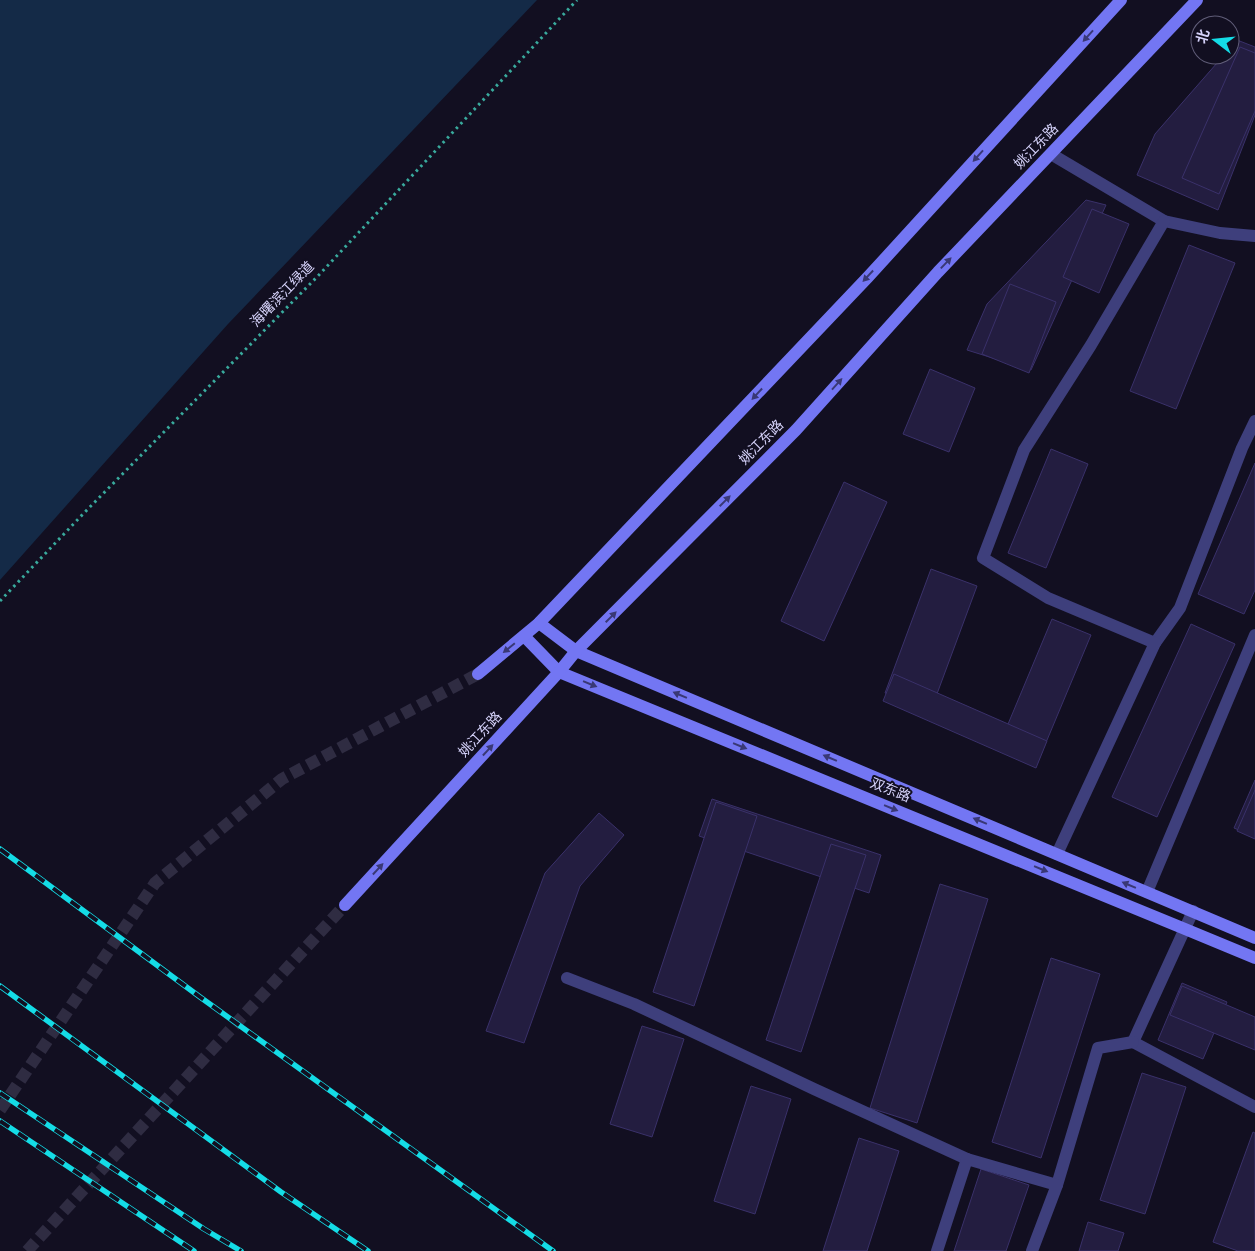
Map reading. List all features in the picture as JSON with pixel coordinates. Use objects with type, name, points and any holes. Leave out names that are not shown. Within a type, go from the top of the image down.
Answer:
[{"type":"main road","points":[[478,674],[539,623],[861,284],[1121,0]]},
{"type":"main road","name":"姚江东路","points":[[345,905],[560,672],[576,651],[796,430],[938,272],[1197,0]]},
{"type":"main road","name":"双东路","points":[[539,623],[576,651],[1255,938]]},
{"type":"main road","name":"双东路","points":[[524,636],[560,672],[1255,958]]},
{"type":"lane","points":[[1051,154],[1164,221],[1220,233],[1255,236]]},
{"type":"lane","points":[[1155,643],[1048,598],[982,558],[1024,450],[1091,345],[1164,221]]},
{"type":"lane","points":[[1057,854],[1155,643],[1180,608],[1242,448],[1255,421]]},
{"type":"lane","points":[[1147,892],[1255,635]]},
{"type":"lane","points":[[1133,1042],[1193,912]]},
{"type":"lane","points":[[567,978],[634,1004],[967,1159],[1057,1185]]},
{"type":"lane","points":[[1032,1251],[1057,1185],[1098,1048],[1133,1042],[1255,1107]]},
{"type":"lane","points":[[937,1251],[967,1159]]},
{"type":"path","name":"海曙滨江绿道","points":[[0,600],[316,278],[577,0]]},
{"type":"water","points":[[0,0],[537,0],[228,324],[0,580]]},
{"type":"building","points":[[1240,41],[1255,47],[1255,115],[1218,210],[1137,175],[1155,134],[1215,65],[1240,65]]},
{"type":"building","points":[[1240,47],[1255,53],[1255,111],[1219,194],[1182,178],[1232,65],[1240,65]]},
{"type":"building","points":[[1086,200],[1106,205],[1031,370],[967,350],[987,304]]},
{"type":"building","points":[[1092,209],[1129,224],[1099,293],[1063,277]]},
{"type":"building","points":[[1189,245],[1235,263],[1176,409],[1130,391]]},
{"type":"building","points":[[1010,284],[1056,302],[1029,373],[982,354]]},
{"type":"building","points":[[930,369],[975,388],[949,452],[903,434]]},
{"type":"building","points":[[1051,449],[1088,464],[1046,568],[1008,553]]},
{"type":"building","points":[[1255,463],[1255,590],[1244,614],[1198,594]]},
{"type":"building","points":[[844,482],[887,502],[824,641],[781,621]]},
{"type":"building","points":[[931,569],[977,586],[931,710],[885,693]]},
{"type":"building","points":[[1052,619],[1091,635],[1037,764],[998,748]]},
{"type":"building","points":[[1191,624],[1235,644],[1157,817],[1112,797]]},
{"type":"building","points":[[894,674],[1047,741],[1036,768],[883,701]]},
{"type":"building","points":[[1255,780],[1255,837],[1234,828]]},
{"type":"building","points":[[1255,790],[1255,839],[1237,831]]},
{"type":"building","points":[[712,799],[881,855],[869,893],[699,836]]},
{"type":"building","points":[[716,802],[757,816],[694,1006],[653,992]]},
{"type":"building","points":[[599,813],[624,835],[580,886],[524,1043],[486,1031],[545,873]]},
{"type":"building","points":[[831,844],[866,855],[801,1052],[766,1040]]},
{"type":"building","points":[[940,884],[988,899],[917,1123],[870,1108]]},
{"type":"building","points":[[1051,958],[1100,974],[1041,1158],[992,1142]]},
{"type":"building","points":[[1182,983],[1227,1002],[1203,1059],[1158,1040]]},
{"type":"building","points":[[1182,986],[1255,1017],[1255,1050],[1170,1015]]},
{"type":"building","points":[[642,1026],[684,1039],[652,1137],[610,1124]]},
{"type":"building","points":[[1142,1073],[1186,1087],[1145,1214],[1100,1200]]},
{"type":"building","points":[[751,1086],[791,1099],[755,1214],[714,1201]]},
{"type":"building","points":[[1253,1132],[1255,1133],[1255,1251],[1238,1251],[1213,1242]]},
{"type":"building","points":[[859,1138],[899,1151],[867,1251],[823,1251]]},
{"type":"building","points":[[981,1169],[1029,1185],[1006,1251],[954,1251]]},
{"type":"building","points":[[1088,1222],[1124,1233],[1118,1251],[1079,1251]]},
{"type":"tunnel","points":[[0,1110],[155,883],[282,779],[478,674]]},
{"type":"tunnel","points":[[27,1251],[345,905]]},
{"type":"railway","points":[[0,849],[200,997],[553,1251]]},
{"type":"railway","points":[[0,986],[281,1192],[368,1251]]},
{"type":"railway","points":[[0,1093],[204,1229],[241,1251]]},
{"type":"railway","points":[[0,1121],[194,1251]]}]
